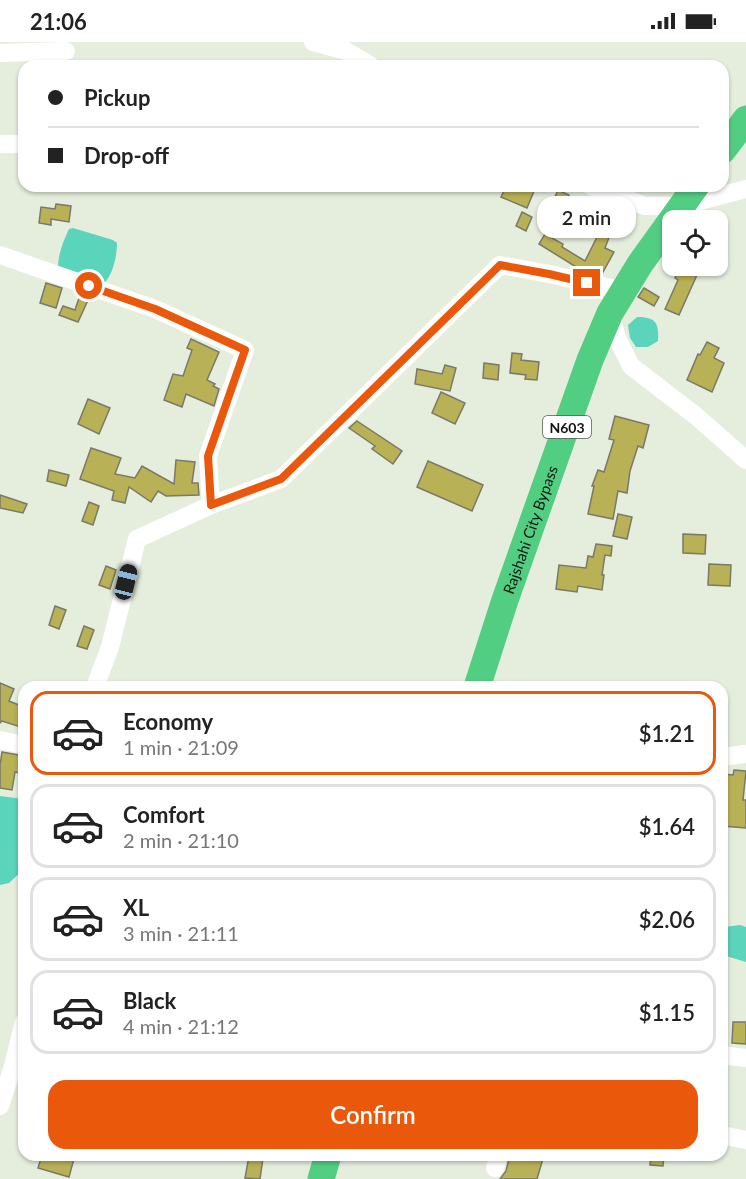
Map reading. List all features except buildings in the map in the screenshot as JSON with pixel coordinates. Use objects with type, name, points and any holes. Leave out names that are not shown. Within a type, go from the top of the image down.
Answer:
[{"type":"highway","points":[[729,142],[746,119]]},
{"type":"highway","name":"Rajshahi City Bypass","points":[[479,681],[505,600],[590,360],[617,302],[640,264],[688,196]]},
{"type":"highway","points":[[321,1179],[326,1161]]},
{"type":"street","points":[[313,42],[346,51],[361,60]]},
{"type":"street","points":[[0,53],[66,51]]},
{"type":"street","points":[[0,144],[18,144]]},
{"type":"street","points":[[729,191],[746,189]]},
{"type":"street","points":[[607,192],[645,206],[688,196],[721,192]]},
{"type":"street","points":[[0,255],[155,309],[245,350],[208,456],[211,505]]},
{"type":"street","points":[[97,681],[110,647],[136,539],[211,505],[281,479],[500,265],[549,274],[617,302],[617,338],[631,366],[696,416],[746,460]]},
{"type":"street","points":[[0,740],[18,744]]},
{"type":"street","points":[[728,756],[746,754]]},
{"type":"street","points":[[0,1106],[18,1046]]},
{"type":"street","points":[[728,1056],[746,1058]]},
{"type":"street","points":[[728,1136],[746,1140],[746,1135]]},
{"type":"water","points":[[73,228],[117,243],[114,264],[104,283],[58,268],[63,243],[69,229]]},
{"type":"water","points":[[637,317],[648,318],[657,325],[658,341],[648,347],[636,347],[630,338],[628,325]]},
{"type":"water","points":[[0,796],[18,798],[18,875],[9,883],[0,885]]},
{"type":"water","points":[[740,925],[746,927],[746,962],[728,957],[728,927]]},
{"type":"route","points":[[89,286],[155,309],[245,350],[208,456],[211,505],[281,479],[500,265],[587,283]]}]
